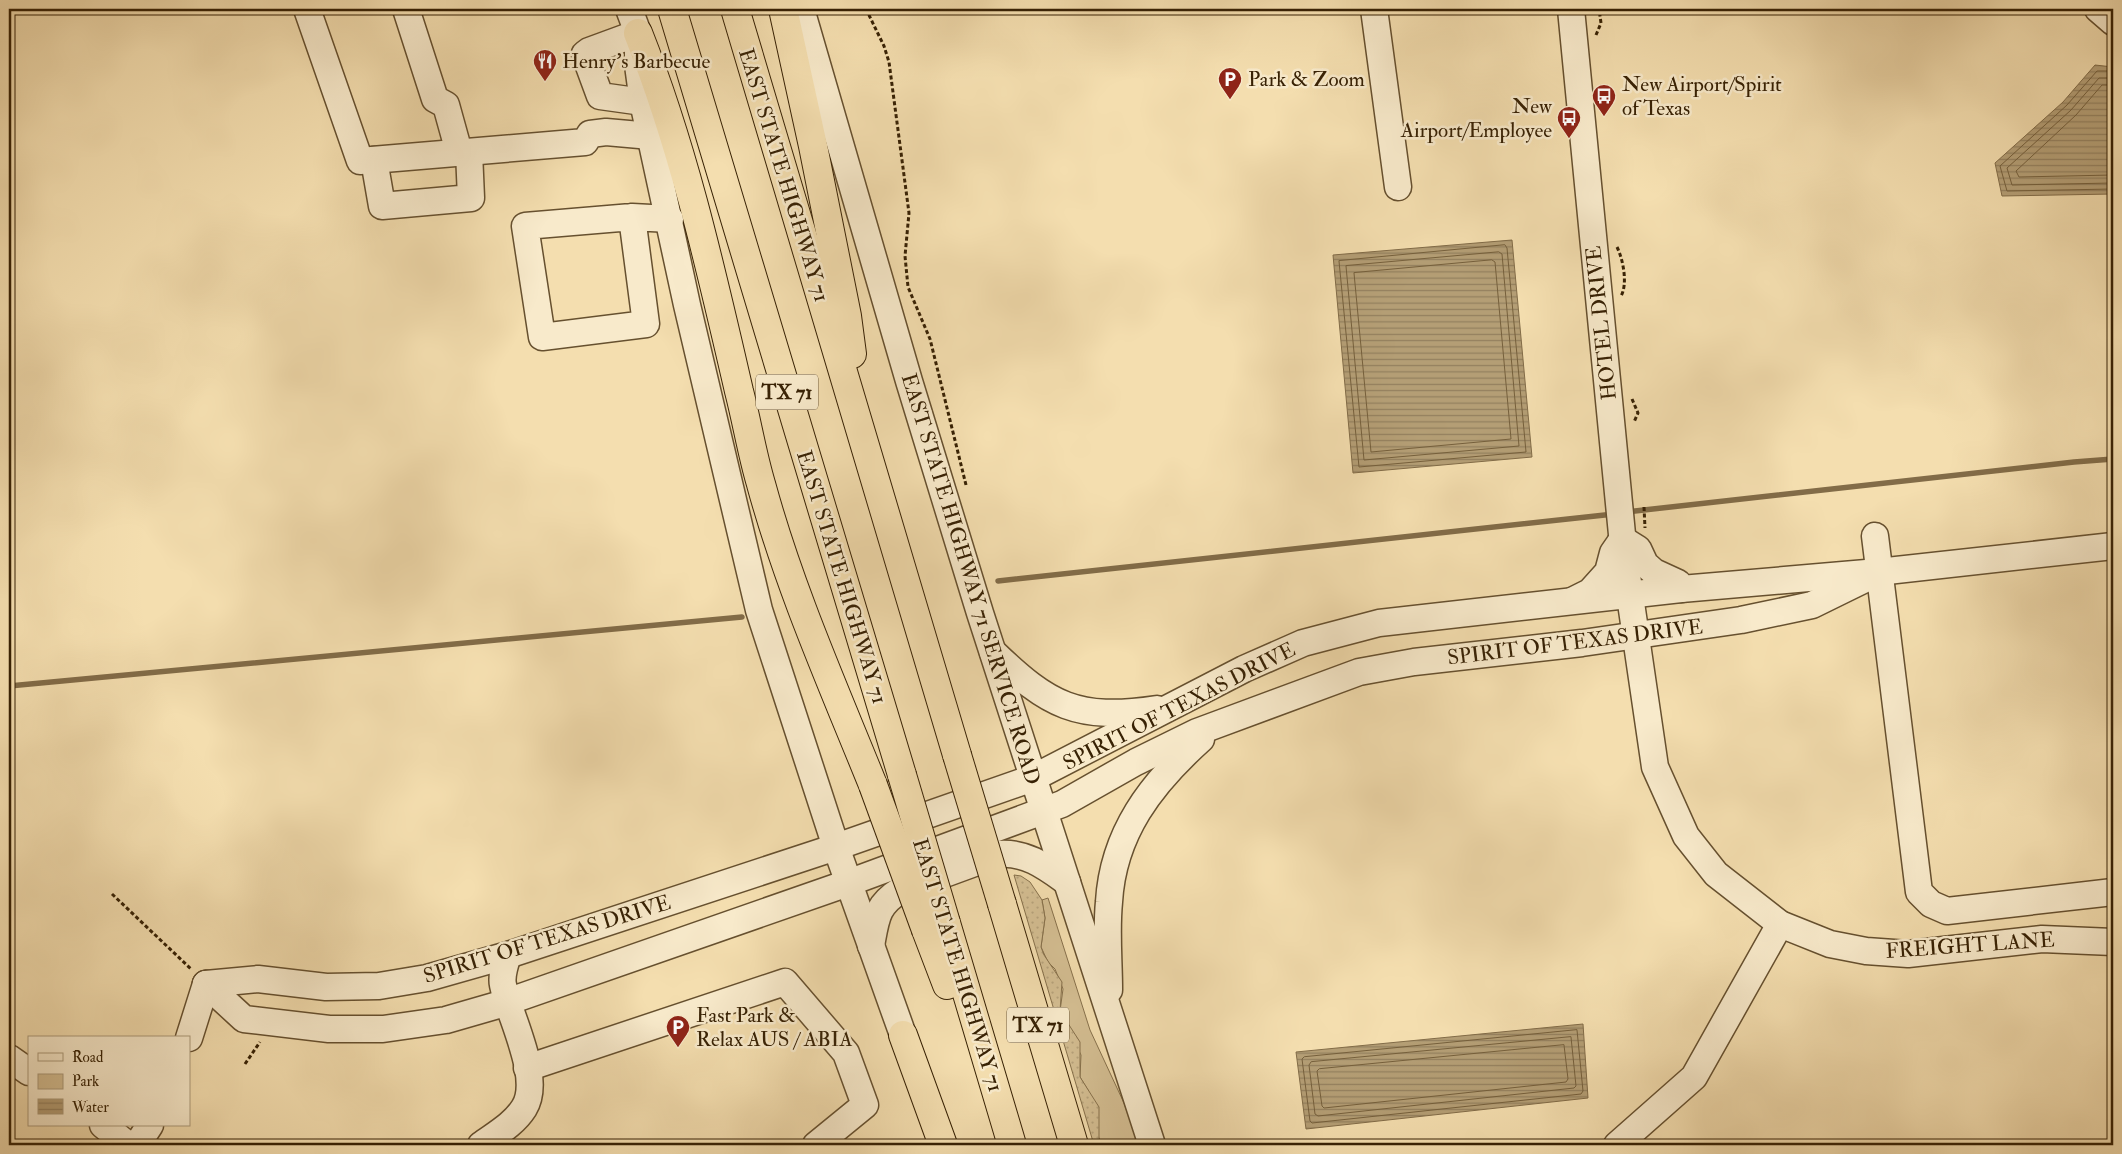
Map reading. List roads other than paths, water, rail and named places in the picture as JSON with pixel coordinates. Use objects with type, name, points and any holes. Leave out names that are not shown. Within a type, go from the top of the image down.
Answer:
[{"type":"highway","name":"EAST STATE HIGHWAY 71","points":[[672,9],[902,774],[936,927],[944,977],[1000,1105],[1012,1145]]},
{"type":"highway","points":[[718,9],[772,134]]},
{"type":"highway","name":"EAST STATE HIGHWAY 71","points":[[734,9],[1074,1145]]},
{"type":"highway","points":[[783,9],[847,316],[852,348],[850,395]]},
{"type":"highway","points":[[634,21],[673,128],[702,235],[760,483],[775,531],[797,595],[873,785],[936,927]]},
{"type":"highway","points":[[903,1035],[943,1145]]},
{"type":"street","points":[[307,9],[360,162],[585,142],[590,134],[606,132],[651,136]]},
{"type":"street","points":[[374,160],[382,206],[471,198],[464,152],[446,105],[435,99],[406,9]]},
{"type":"street","name":"EAST STATE HIGHWAY 71 SERVICE ROAD","points":[[802,9],[909,381],[992,650],[1152,1145]]},
{"type":"street","points":[[1374,9],[1398,187]]},
{"type":"street","name":"HOTEL DRIVE","points":[[1570,9],[1630,518],[1631,594],[1637,636]]},
{"type":"street","points":[[2098,9],[2113,22]]},
{"type":"street","points":[[644,102],[602,97],[598,94],[585,54],[634,21],[638,65],[651,136],[752,587],[776,668],[848,883],[903,1035]]},
{"type":"street","points":[[632,217],[646,324],[542,337],[525,226],[632,217],[670,219]]},
{"type":"street","points":[[1630,518],[1638,549],[1645,564],[1654,572],[1678,583],[1681,589]]},
{"type":"street","points":[[1574,600],[1590,592],[1608,572],[1612,553],[1630,518]]},
{"type":"street","points":[[1875,536],[1918,892],[1931,904],[1946,911],[2113,892]]},
{"type":"street","name":"SPIRIT OF TEXAS DRIVE","points":[[206,984],[258,979],[326,987],[379,986],[427,978],[508,955],[836,847],[1033,778],[1244,669],[1304,643],[1379,623],[1631,594],[1878,572],[2113,546]]},
{"type":"street","name":"SPIRIT OF TEXAS DRIVE","points":[[206,984],[244,1019],[329,1028],[383,1029],[446,1020],[509,1001],[848,883],[1044,810],[1078,796],[1136,762],[1197,732],[1359,672],[1414,662],[1637,636],[1741,620],[1812,605],[1878,572]]},
{"type":"street","points":[[1470,613],[1475,655]]},
{"type":"street","points":[[1411,620],[1414,662]]},
{"type":"street","name":"FREIGHT LANE","points":[[1637,636],[1639,667],[1655,767],[1686,836],[1716,874],[1780,924],[1830,944],[1866,951],[1908,954],[2042,939],[2113,942]]},
{"type":"street","points":[[992,650],[1025,683],[1052,700],[1072,708],[1119,714],[1175,706]]},
{"type":"street","points":[[1107,1009],[1108,902],[1110,883],[1125,834],[1151,790],[1184,754],[1214,727]]},
{"type":"street","points":[[871,946],[879,909],[889,898],[901,890],[999,854],[1014,853],[1029,858],[1067,882]]},
{"type":"street","points":[[1617,1145],[1694,1078],[1780,924]]},
{"type":"street","points":[[481,1145],[509,1125],[525,1106],[530,1081],[522,1040],[502,984],[508,955]]},
{"type":"street","points":[[527,1068],[785,982],[846,1053],[865,1105],[816,1145]]},
{"type":"street","points":[[190,1036],[206,984]]},
{"type":"street","points":[[9,1058],[28,1071]]},
{"type":"street","points":[[104,1126],[128,1145]]},
{"type":"street","points":[[137,1145],[149,1126]]},
{"type":"water","points":[[2095,65],[2113,67],[2113,194],[2002,196],[1995,163],[2063,102]]},
{"type":"water","points":[[1512,240],[1532,457],[1353,473],[1333,255]]},
{"type":"water","points":[[1583,1024],[1588,1098],[1306,1129],[1296,1052]]},
{"type":"waterway","points":[[1626,512],[2113,459]]},
{"type":"waterway","points":[[998,581],[1614,514]]},
{"type":"waterway","points":[[9,686],[742,617]]},
{"type":"place","name":"Henry's Barbecue","points":[[545,82]]},
{"type":"place","name":"Park & Zoom","points":[[1230,100]]},
{"type":"place","name":"New Airport/Spirit of Texas","points":[[1604,117]]},
{"type":"place","name":"New Airport/Employee","points":[[1569,139]]},
{"type":"place","name":"Fast Park & Relax AUS / ABIA","points":[[678,1048]]}]
